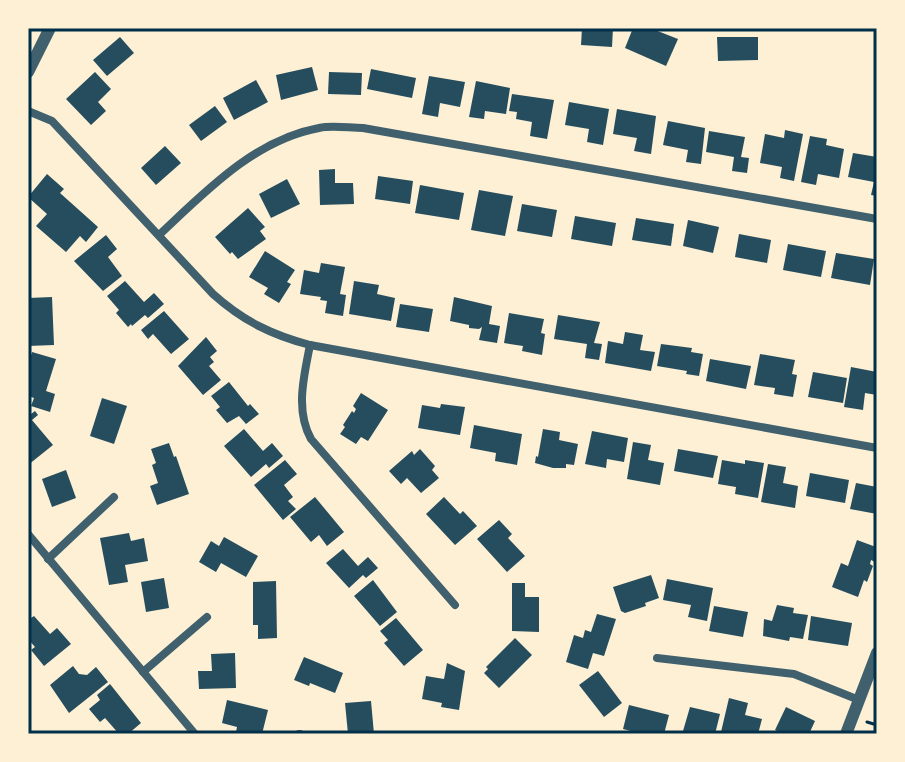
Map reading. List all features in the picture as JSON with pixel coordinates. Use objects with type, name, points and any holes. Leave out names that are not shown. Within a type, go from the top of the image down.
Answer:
[{"type":"street","points":[[28,72],[50,28]]},
{"type":"street","points":[[28,111],[52,121],[213,294],[268,333],[310,345],[877,448]]},
{"type":"street","points":[[159,235],[245,159],[275,143],[319,128],[363,128],[877,219]]},
{"type":"street","points":[[310,345],[301,398],[305,428],[311,439],[455,605]]},
{"type":"street","points":[[48,559],[114,497]]},
{"type":"street","points":[[28,534],[195,734]]},
{"type":"street","points":[[143,672],[207,617]]},
{"type":"street","points":[[846,734],[877,653]]},
{"type":"street","points":[[657,658],[794,674],[859,700]]},
{"type":"path","points":[[867,722],[877,725]]},
{"type":"building","points":[[582,28],[613,28],[612,47],[581,45]]},
{"type":"building","points":[[633,28],[650,28],[678,39],[666,66],[625,48]]},
{"type":"building","points":[[120,37],[134,53],[107,76],[93,60]]},
{"type":"building","points":[[717,37],[758,37],[758,60],[718,61]]},
{"type":"building","points":[[312,67],[318,90],[281,100],[276,75]]},
{"type":"building","points":[[371,69],[416,78],[412,98],[367,89]]},
{"type":"building","points":[[95,72],[111,89],[98,102],[106,111],[91,125],[66,99]]},
{"type":"building","points":[[329,72],[362,73],[361,95],[328,94]]},
{"type":"building","points":[[429,76],[465,82],[460,107],[440,103],[438,117],[422,114]]},
{"type":"building","points":[[256,80],[268,102],[234,120],[223,98]]},
{"type":"building","points":[[476,81],[510,88],[506,114],[485,111],[484,119],[469,117]]},
{"type":"building","points":[[512,94],[554,100],[547,139],[530,136],[532,122],[516,119],[517,112],[509,111]]},
{"type":"building","points":[[569,102],[609,109],[603,145],[587,142],[589,129],[565,125]]},
{"type":"building","points":[[215,106],[227,122],[201,141],[189,125]]},
{"type":"building","points":[[617,109],[656,116],[651,154],[634,151],[637,138],[613,134]]},
{"type":"building","points":[[668,121],[705,128],[701,164],[686,162],[688,150],[663,145]]},
{"type":"building","points":[[785,130],[803,134],[794,181],[780,178],[782,167],[760,163],[765,134],[784,138]]},
{"type":"building","points":[[709,131],[745,137],[741,157],[749,158],[747,173],[732,171],[734,157],[706,152]]},
{"type":"building","points":[[810,136],[827,139],[826,145],[844,149],[839,178],[818,174],[816,185],[801,182]]},
{"type":"building","points":[[165,146],[181,163],[156,185],[141,168]]},
{"type":"building","points":[[853,153],[877,157],[877,196],[871,195],[874,182],[848,177]]},
{"type":"building","points":[[335,169],[335,183],[353,183],[354,204],[320,205],[319,170]]},
{"type":"building","points":[[47,174],[64,189],[60,193],[98,227],[86,242],[80,236],[66,252],[36,226],[47,214],[28,197]]},
{"type":"building","points":[[378,176],[413,181],[410,204],[375,199]]},
{"type":"building","points":[[287,179],[300,204],[271,218],[259,194]]},
{"type":"building","points":[[420,185],[464,193],[459,220],[415,213]]},
{"type":"building","points":[[479,190],[513,196],[505,236],[471,230]]},
{"type":"building","points":[[522,204],[557,210],[552,237],[517,231]]},
{"type":"building","points":[[248,208],[265,227],[260,231],[266,239],[238,259],[215,237]]},
{"type":"building","points":[[575,216],[616,223],[612,246],[571,239]]},
{"type":"building","points":[[636,218],[674,224],[671,246],[632,240]]},
{"type":"building","points":[[688,220],[719,227],[713,253],[683,246]]},
{"type":"building","points":[[739,234],[771,240],[767,263],[735,257]]},
{"type":"building","points":[[106,235],[117,249],[108,257],[122,276],[103,291],[74,261]]},
{"type":"building","points":[[788,244],[826,251],[821,277],[783,270]]},
{"type":"building","points":[[265,251],[295,270],[287,282],[291,284],[279,303],[264,294],[268,288],[249,277]]},
{"type":"building","points":[[836,253],[874,259],[870,285],[831,278]]},
{"type":"building","points":[[321,263],[345,267],[340,294],[346,295],[343,316],[325,313],[327,301],[320,300],[321,297],[300,294],[304,270],[319,273]]},
{"type":"building","points":[[125,281],[144,302],[154,293],[164,304],[148,318],[145,315],[128,327],[107,296]]},
{"type":"building","points":[[354,281],[379,285],[377,294],[395,298],[391,321],[349,314]]},
{"type":"building","points":[[52,297],[54,345],[28,346],[28,298]]},
{"type":"building","points":[[454,297],[492,306],[489,324],[500,326],[497,343],[479,340],[482,327],[469,328],[469,325],[450,321]]},
{"type":"building","points":[[400,304],[433,309],[429,332],[396,327]]},
{"type":"building","points":[[164,311],[189,339],[171,354],[153,334],[148,339],[141,330]]},
{"type":"building","points":[[509,313],[544,319],[542,355],[522,351],[523,346],[504,343]]},
{"type":"building","points":[[558,315],[600,322],[594,343],[602,344],[599,360],[585,358],[587,344],[554,339]]},
{"type":"building","points":[[625,332],[643,335],[640,350],[655,352],[651,371],[605,363],[608,341],[623,344]]},
{"type":"building","points":[[206,337],[217,351],[210,357],[214,362],[209,366],[221,380],[203,395],[178,366]]},
{"type":"building","points":[[661,344],[692,348],[691,352],[703,354],[699,376],[657,366]]},
{"type":"building","points":[[32,352],[56,359],[46,391],[55,394],[50,412],[31,406],[34,398],[28,396],[28,365]]},
{"type":"building","points":[[760,354],[795,360],[792,374],[797,375],[793,397],[774,394],[775,388],[754,385]]},
{"type":"building","points":[[710,359],[751,366],[746,389],[706,381]]},
{"type":"building","points":[[851,367],[877,372],[877,395],[865,393],[863,410],[844,407]]},
{"type":"building","points":[[813,372],[847,378],[843,403],[808,397]]},
{"type":"building","points":[[229,382],[248,406],[250,404],[259,414],[246,424],[239,416],[227,423],[216,410],[220,407],[211,396]]},
{"type":"building","points":[[361,393],[388,410],[368,441],[361,437],[356,444],[340,434],[352,411],[354,413],[356,409],[353,406]]},
{"type":"building","points":[[102,398],[127,406],[114,444],[90,436]]},
{"type":"building","points":[[441,404],[465,407],[460,435],[418,428],[422,405],[440,408]]},
{"type":"building","points":[[28,410],[38,415],[32,420],[53,445],[28,465]]},
{"type":"building","points":[[474,425],[522,434],[517,465],[495,461],[496,453],[470,448]]},
{"type":"building","points":[[244,429],[263,451],[272,443],[283,456],[269,468],[266,464],[251,477],[224,446]]},
{"type":"building","points":[[543,429],[560,432],[559,440],[578,444],[574,465],[553,468],[535,463]]},
{"type":"building","points":[[592,431],[628,438],[624,462],[607,459],[606,468],[585,464]]},
{"type":"building","points":[[633,442],[651,445],[648,460],[664,463],[660,485],[627,479]]},
{"type":"building","points":[[169,443],[189,494],[157,505],[150,486],[158,483],[151,449]]},
{"type":"building","points":[[420,449],[435,466],[432,470],[439,478],[421,493],[407,478],[401,484],[389,471],[412,451],[414,455]]},
{"type":"building","points":[[678,449],[718,456],[713,478],[674,471]]},
{"type":"building","points":[[285,460],[297,474],[284,485],[293,497],[288,501],[296,509],[283,520],[254,485]]},
{"type":"building","points":[[722,460],[764,463],[758,498],[735,494],[736,487],[718,484]]},
{"type":"building","points":[[768,464],[786,467],[783,483],[798,486],[795,508],[761,502]]},
{"type":"building","points":[[66,470],[76,498],[52,507],[42,479]]},
{"type":"building","points":[[810,473],[849,480],[845,503],[806,496]]},
{"type":"building","points":[[856,483],[877,487],[877,514],[850,509]]},
{"type":"building","points":[[315,497],[344,532],[327,546],[319,535],[311,542],[290,517]]},
{"type":"building","points":[[444,497],[477,526],[455,545],[426,514]]},
{"type":"building","points":[[499,520],[512,534],[508,538],[525,556],[507,572],[477,539]]},
{"type":"building","points":[[129,533],[131,541],[144,538],[148,561],[125,565],[128,582],[109,585],[100,538]]},
{"type":"building","points":[[224,537],[258,556],[246,577],[221,563],[216,572],[199,562],[211,541],[219,546]]},
{"type":"building","points":[[857,540],[876,547],[877,551],[875,562],[871,560],[873,566],[867,582],[864,580],[858,597],[832,587],[841,563],[848,566]]},
{"type":"building","points":[[343,549],[358,566],[368,557],[378,568],[366,578],[363,575],[349,588],[326,563]]},
{"type":"building","points":[[651,575],[659,598],[645,603],[646,606],[625,613],[621,611],[613,587]]},
{"type":"building","points":[[164,578],[169,608],[146,612],[141,582]]},
{"type":"building","points":[[667,579],[713,588],[707,621],[688,617],[691,605],[663,600]]},
{"type":"building","points":[[373,580],[397,612],[380,626],[354,596]]},
{"type":"building","points":[[276,581],[277,638],[258,639],[258,625],[253,625],[253,582]]},
{"type":"building","points":[[512,583],[525,583],[525,597],[539,597],[539,632],[512,631]]},
{"type":"building","points":[[777,605],[794,608],[793,613],[808,615],[803,639],[790,637],[789,641],[763,636],[764,619],[772,621]]},
{"type":"building","points":[[714,606],[748,612],[743,637],[709,631]]},
{"type":"building","points":[[597,614],[616,619],[604,656],[593,653],[588,669],[566,662],[574,635],[583,638],[585,630],[591,632]]},
{"type":"building","points":[[34,616],[50,634],[57,628],[71,644],[44,666],[31,650],[35,647],[28,639],[28,620]]},
{"type":"building","points":[[811,616],[852,623],[848,646],[808,640]]},
{"type":"building","points":[[396,618],[423,650],[404,666],[384,643],[388,640],[380,631]]},
{"type":"building","points":[[515,638],[532,655],[499,688],[484,673],[488,669],[486,667]]},
{"type":"building","points":[[235,653],[236,688],[199,689],[198,671],[212,671],[211,654]]},
{"type":"building","points":[[304,657],[343,673],[335,693],[294,680]]},
{"type":"building","points":[[447,663],[465,671],[459,710],[422,699],[426,676],[444,679]]},
{"type":"building","points":[[73,666],[79,674],[87,675],[96,667],[108,682],[69,713],[50,685]]},
{"type":"building","points":[[598,671],[622,703],[604,717],[579,685]]},
{"type":"building","points":[[110,684],[141,723],[128,734],[119,734],[105,718],[100,722],[89,709],[100,700],[97,695]]},
{"type":"building","points":[[729,698],[748,703],[745,715],[762,719],[758,734],[721,732]]},
{"type":"building","points":[[227,700],[268,710],[262,734],[241,734],[236,732],[237,727],[222,723]]},
{"type":"building","points":[[371,701],[374,734],[348,734],[345,703]]},
{"type":"building","points":[[629,705],[669,715],[664,734],[642,734],[623,729]]},
{"type":"building","points":[[690,707],[720,714],[715,734],[683,731]]},
{"type":"building","points":[[786,707],[815,721],[809,734],[783,734],[775,730]]}]
